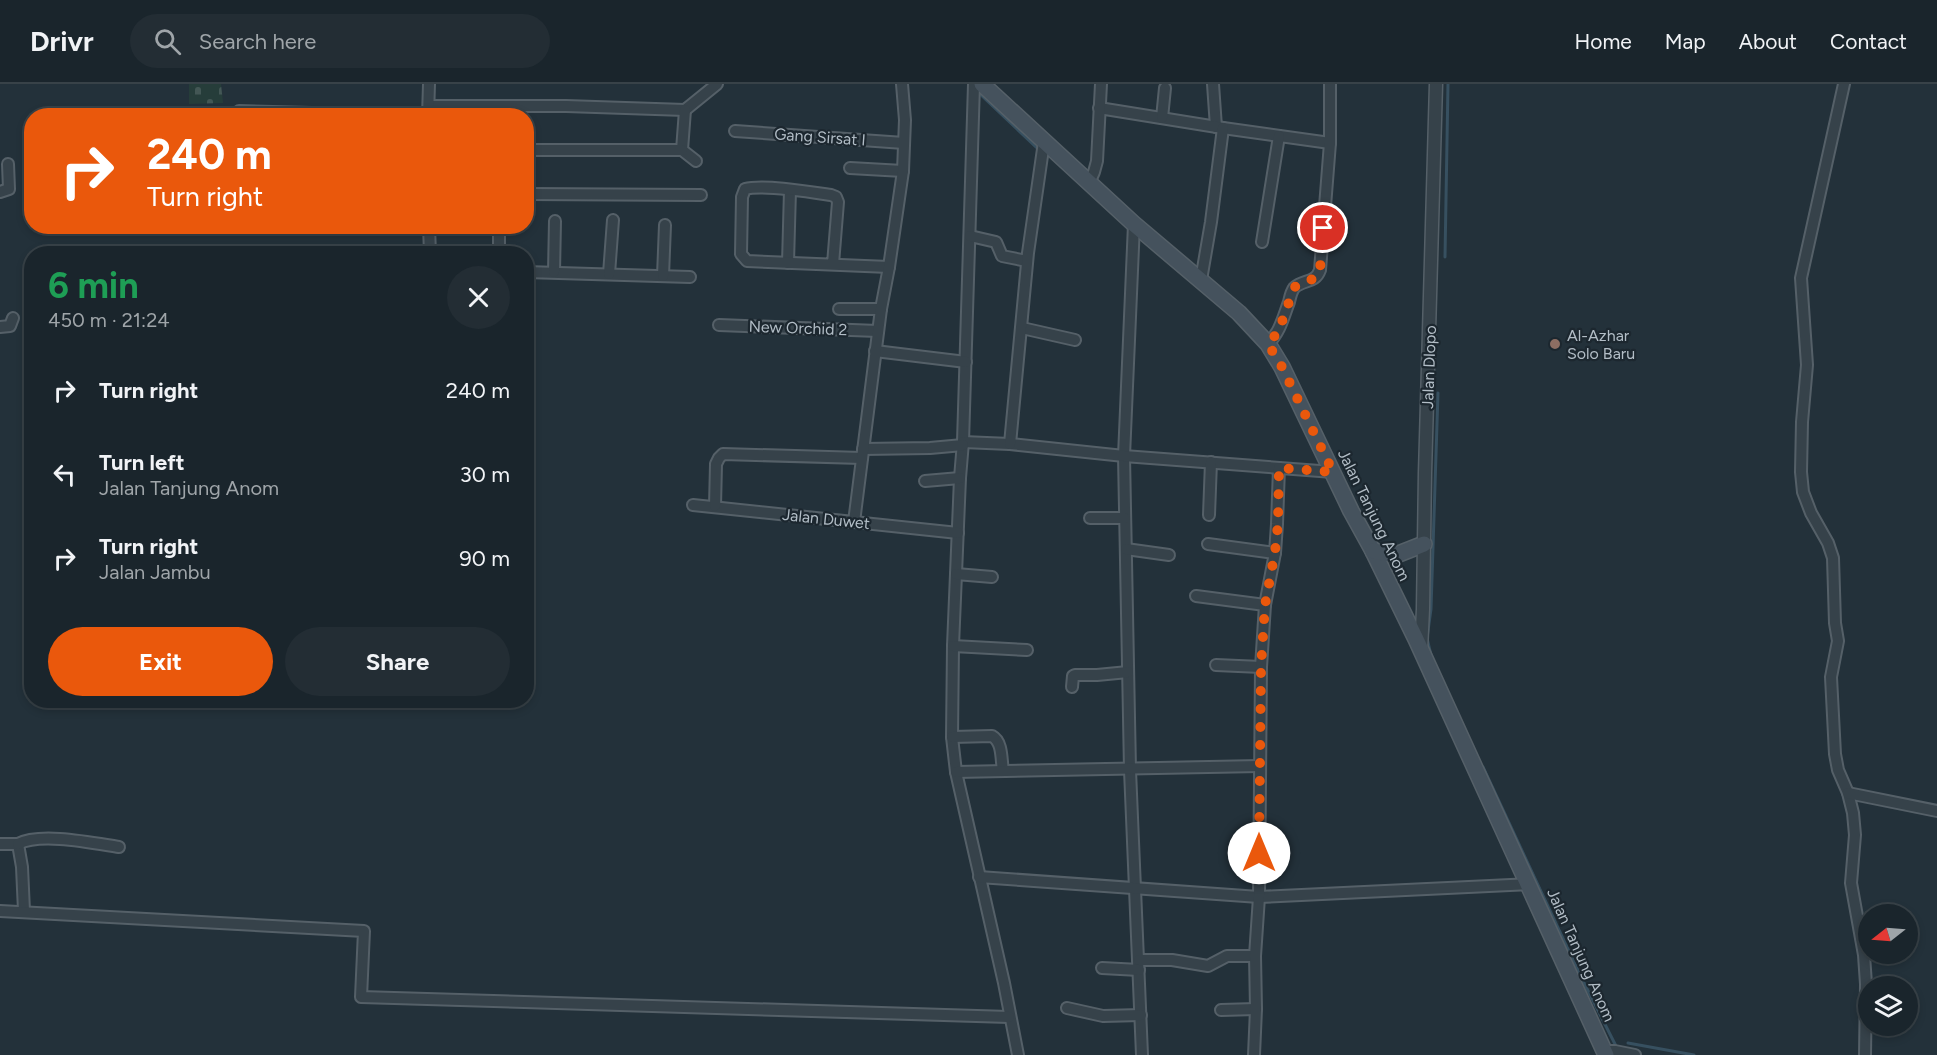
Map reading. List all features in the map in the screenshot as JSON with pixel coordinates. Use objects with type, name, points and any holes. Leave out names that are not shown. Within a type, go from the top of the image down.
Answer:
[{"type":"main road","name":"Jalan Tanjung Anom","points":[[989,87],[1044,142],[1134,224],[1239,313],[1268,344],[1282,367],[1421,650],[1529,884],[1617,1053]]},
{"type":"main road","points":[[1373,551],[1396,555],[1424,544]]},
{"type":"street","points":[[429,84],[429,106],[566,106],[685,110],[717,84]]},
{"type":"street","points":[[854,522],[875,351],[903,171],[905,120],[902,84]]},
{"type":"street","points":[[974,84],[963,444],[953,646],[952,738],[956,772],[1018,1055]]},
{"type":"street","points":[[1089,183],[1097,161],[1101,84]]},
{"type":"street","points":[[1201,280],[1212,222],[1219,128],[1213,84]]},
{"type":"street","points":[[1268,344],[1276,336],[1293,290],[1314,280],[1320,270],[1330,143],[1330,84]]},
{"type":"street","name":"Jalan Dlopo","points":[[1421,650],[1424,609],[1436,84]]},
{"type":"street","points":[[1844,84],[1801,278],[1808,365],[1802,422],[1801,472],[1803,492],[1833,558],[1835,623],[1838,641],[1831,677],[1834,754],[1848,793],[1856,835],[1851,883],[1864,955],[1865,1055]]},
{"type":"street","points":[[1162,118],[1164,88]]},
{"type":"street","points":[[1099,108],[1330,143]]},
{"type":"street","points":[[682,150],[685,110]]},
{"type":"street","name":"Gang Sirsat I","points":[[735,131],[904,143]]},
{"type":"street","points":[[1262,242],[1279,136]]},
{"type":"street","points":[[1010,444],[1027,261],[1044,142]]},
{"type":"street","points":[[534,150],[682,150],[696,161]]},
{"type":"street","points":[[0,192],[9,189],[8,164]]},
{"type":"street","points":[[850,168],[903,171]]},
{"type":"street","points":[[833,264],[838,199],[831,195],[790,190],[746,189],[742,197],[741,254],[747,261],[889,267]]},
{"type":"street","points":[[788,263],[790,190]]},
{"type":"street","points":[[534,194],[701,195]]},
{"type":"street","points":[[609,274],[613,220]]},
{"type":"street","points":[[554,272],[555,221]]},
{"type":"street","points":[[1134,224],[1124,456],[1130,770],[1143,1055]]},
{"type":"street","points":[[663,276],[665,225]]},
{"type":"street","points":[[970,236],[996,242],[1002,256],[1027,261]]},
{"type":"street","points":[[534,272],[690,277]]},
{"type":"street","points":[[839,309],[881,309]]},
{"type":"street","points":[[0,327],[10,326],[13,318]]},
{"type":"street","name":"New Orchid 2","points":[[719,325],[878,331]]},
{"type":"street","points":[[1022,328],[1075,340]]},
{"type":"street","points":[[875,351],[966,362]]},
{"type":"street","points":[[715,506],[716,464],[718,458],[723,454],[862,454],[963,444],[1010,444],[1124,456],[1333,472]]},
{"type":"street","points":[[1209,515],[1211,462]]},
{"type":"street","points":[[1254,1055],[1261,667],[1265,605],[1278,524],[1279,468]]},
{"type":"street","points":[[925,481],[960,478]]},
{"type":"street","name":"Jalan Duwet","points":[[693,505],[958,533]]},
{"type":"street","points":[[1090,518],[1125,518]]},
{"type":"street","points":[[1208,544],[1275,552]]},
{"type":"street","points":[[1126,549],[1169,555]]},
{"type":"street","points":[[956,574],[992,577]]},
{"type":"street","points":[[1196,596],[1265,605]]},
{"type":"street","points":[[953,646],[1027,650]]},
{"type":"street","points":[[1216,665],[1261,667]]},
{"type":"street","points":[[1072,687],[1073,676],[1076,675],[1128,672]]},
{"type":"street","points":[[952,738],[992,736],[996,738],[1003,771]]},
{"type":"street","points":[[956,772],[1260,766]]},
{"type":"street","points":[[1848,793],[1937,812]]},
{"type":"street","points":[[0,844],[18,844],[34,838],[119,847]]},
{"type":"street","points":[[18,844],[22,867],[24,911]]},
{"type":"street","points":[[979,877],[1258,897],[1529,884]]},
{"type":"street","points":[[0,911],[364,931],[361,996],[1009,1017]]},
{"type":"street","points":[[1102,968],[1172,960],[1208,966],[1227,956],[1255,956]]},
{"type":"street","points":[[1067,1008],[1103,1016],[1141,1015]]},
{"type":"street","points":[[1221,1010],[1256,1009]]},
{"type":"green space","points":[[189,84],[221,84],[223,103],[189,104]]},
{"type":"waterway","points":[[1445,257],[1448,84]]},
{"type":"waterway","points":[[981,95],[1037,148]]},
{"type":"waterway","points":[[1431,655],[1427,638],[1431,609],[1438,393]]},
{"type":"waterway","points":[[1483,767],[1579,973],[1617,1048]]},
{"type":"waterway","points":[[1628,1043],[1694,1055]]},
{"type":"place","name":"Al-Azhar Solo Baru","points":[[1555,344]]},
{"type":"route","points":[[1259,853],[1261,667],[1265,605],[1278,524],[1279,468],[1333,472],[1282,367],[1268,344],[1276,336],[1294,288],[1318,276],[1323,228]]}]
